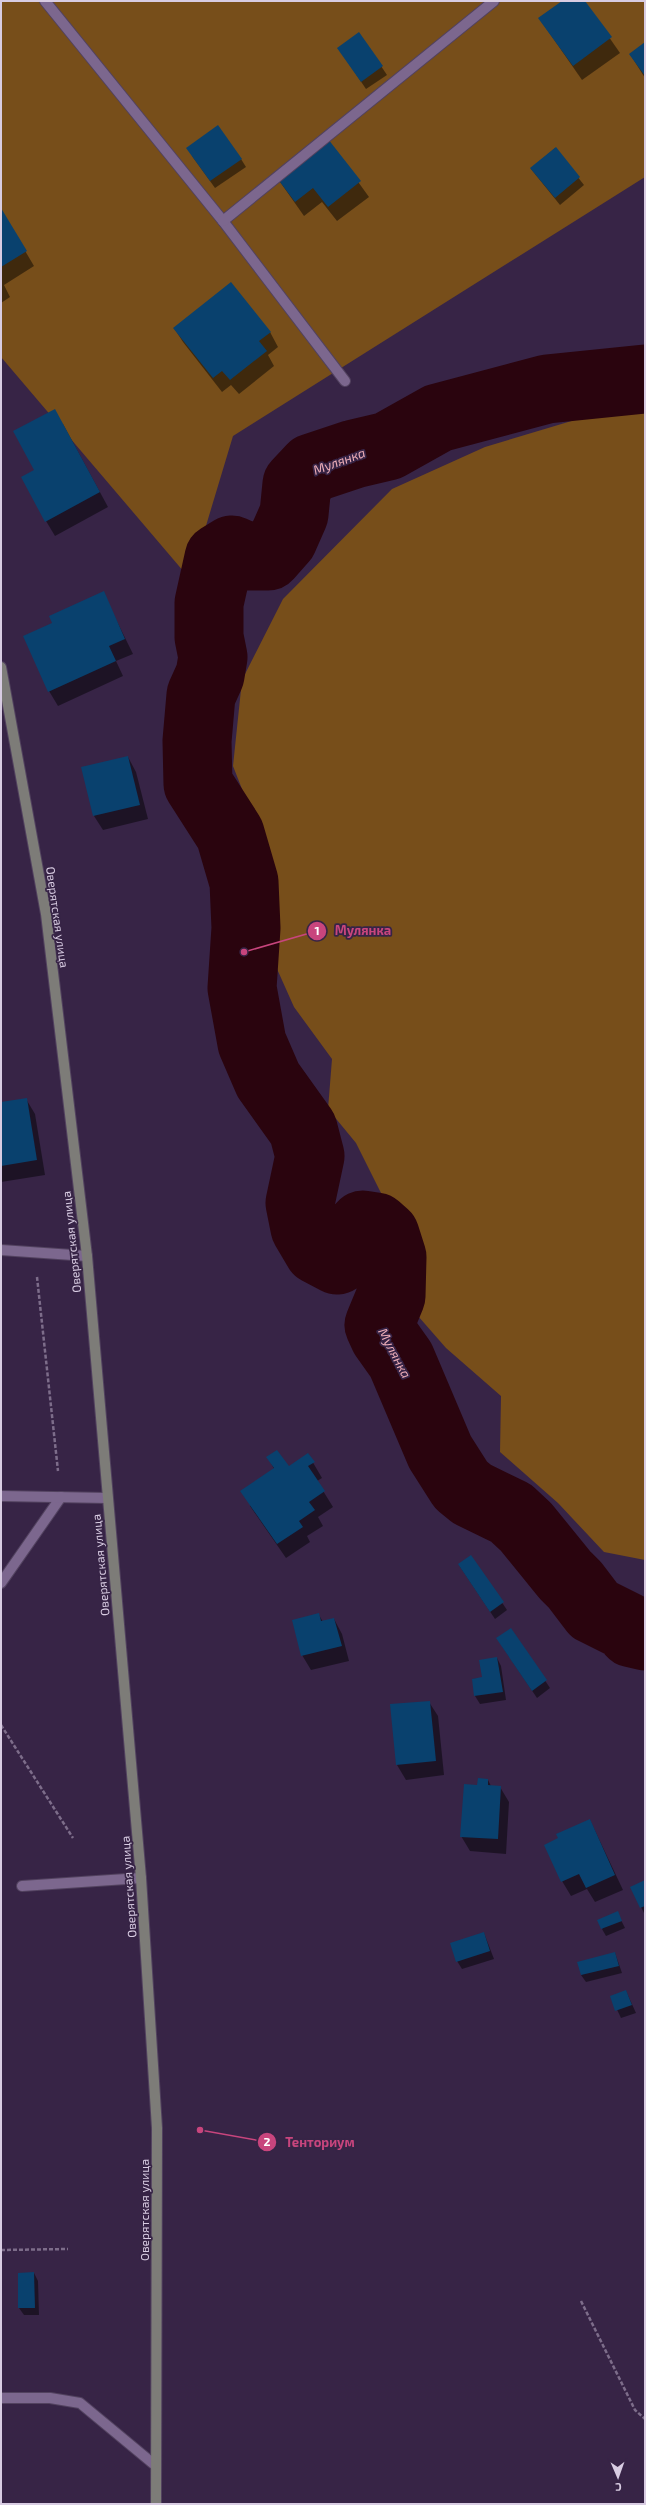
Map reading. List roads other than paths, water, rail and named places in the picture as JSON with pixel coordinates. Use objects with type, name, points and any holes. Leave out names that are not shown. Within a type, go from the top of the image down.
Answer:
[{"type":"main road","name":"Оверятская улица","points":[[1,667],[46,914],[87,1256],[141,1878],[157,2128],[156,2504]]},
{"type":"street","points":[[45,1],[223,221],[345,381]]},
{"type":"street","points":[[223,221],[494,1]]},
{"type":"street","points":[[1,1250],[87,1256]]},
{"type":"street","points":[[1,1496],[107,1498]]},
{"type":"street","points":[[1,1582],[61,1498]]},
{"type":"street","points":[[22,1886],[141,1878]]},
{"type":"street","points":[[1,2398],[50,2398],[80,2403],[156,2466]]},
{"type":"waterway","name":"Мулянка","points":[[645,379],[547,389],[438,418],[388,446],[354,454],[312,468],[297,484],[294,514],[283,539],[268,556],[245,556],[232,550],[219,558],[209,603],[209,637],[213,657],[210,675],[201,695],[197,741],[198,784],[230,834],[244,882],[246,928],[242,988],[252,1043],[268,1080],[303,1129],[310,1156],[300,1203],[305,1228],[318,1250],[337,1260],[346,1254],[363,1225],[376,1227],[385,1235],[392,1257],[391,1296],[379,1325],[384,1336],[401,1360],[440,1452],[461,1485],[472,1494],[511,1513],[526,1527],[594,1610],[626,1626],[632,1633],[645,1636]]},
{"type":"place","name":"Мулянка","points":[[244,952]]},
{"type":"place","name":"Тенториум","points":[[200,2130]]}]
